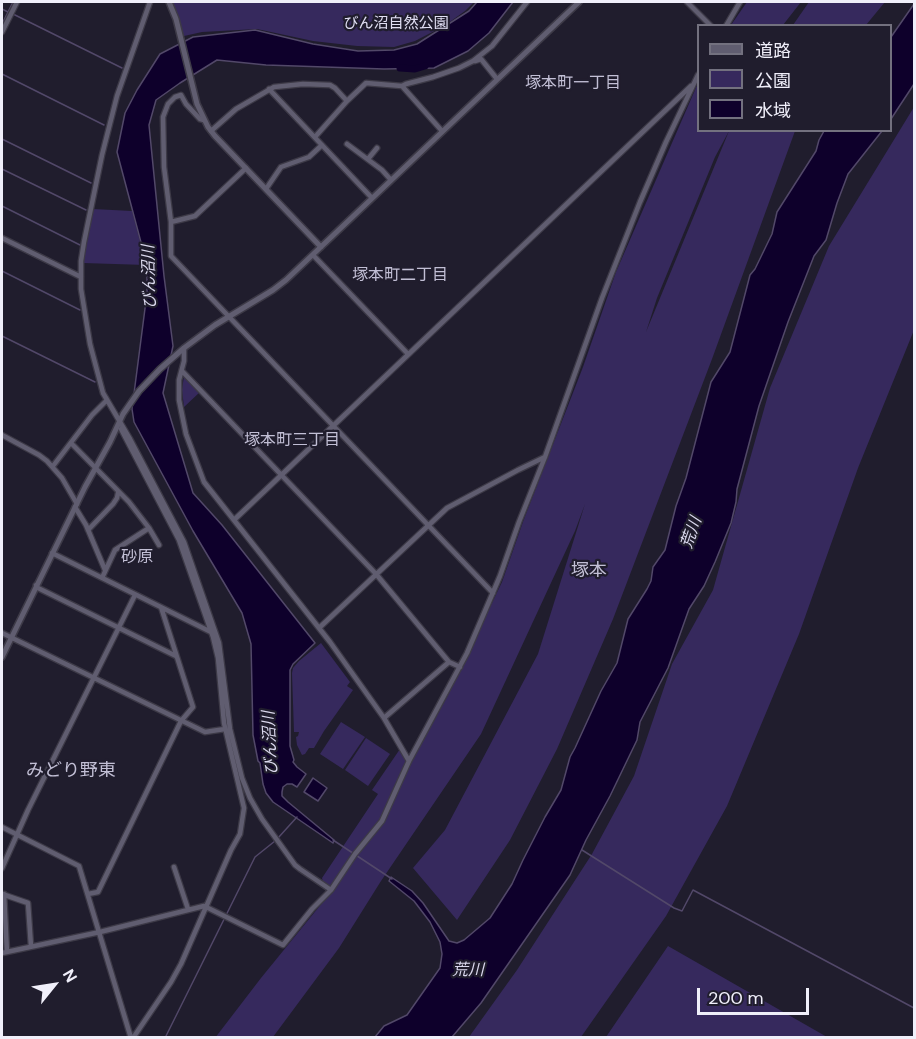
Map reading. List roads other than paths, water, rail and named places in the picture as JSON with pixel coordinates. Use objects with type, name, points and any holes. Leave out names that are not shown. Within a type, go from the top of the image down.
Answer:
[{"type":"street","points":[[2,32],[17,2]]},
{"type":"street","points":[[132,1038],[176,973],[240,834],[244,818],[243,798],[225,729],[218,658],[211,632],[179,540],[102,390],[90,344],[83,302],[81,261],[102,155],[117,96],[150,2]]},
{"type":"street","points":[[169,2],[175,15],[199,109],[204,120],[211,131],[321,247]]},
{"type":"street","points":[[315,137],[366,83],[402,86],[459,68],[473,61],[492,46],[527,2]]},
{"type":"street","points":[[2,657],[119,423],[127,408],[147,382],[181,350],[215,325],[277,287],[578,2]]},
{"type":"street","points":[[687,2],[709,24]]},
{"type":"street","points":[[727,24],[740,2]]},
{"type":"street","points":[[473,61],[481,59],[497,78]]},
{"type":"street","points":[[31,946],[28,903],[3,894],[4,952],[100,932],[204,906],[284,945],[310,911],[331,890],[355,854],[382,821],[409,761],[460,667],[493,593],[639,202],[697,78]]},
{"type":"street","points":[[234,520],[694,83]]},
{"type":"street","points":[[211,131],[236,109],[269,89],[303,84],[330,85],[347,101]]},
{"type":"street","points":[[402,86],[442,131]]},
{"type":"street","points":[[269,89],[372,198]]},
{"type":"street","points":[[204,120],[200,119],[186,104],[181,95],[171,100],[164,112],[162,122],[164,166],[171,222],[171,256],[493,593]]},
{"type":"street","points":[[347,144],[392,180]]},
{"type":"street","points":[[266,189],[281,167],[309,157],[322,145]]},
{"type":"street","points":[[368,159],[377,148]]},
{"type":"street","points":[[171,222],[195,216],[246,168]]},
{"type":"street","points":[[2,238],[81,277]]},
{"type":"street","points":[[313,255],[408,354]]},
{"type":"street","points":[[181,350],[185,358],[178,380],[179,400],[193,454],[204,482],[319,628],[384,718],[409,761]]},
{"type":"street","points":[[182,371],[376,574],[449,662],[460,667]]},
{"type":"street","points":[[53,466],[92,415],[107,400]]},
{"type":"street","points":[[119,423],[183,537],[216,634],[222,661],[230,729],[242,778],[250,798],[295,865],[331,890]]},
{"type":"street","points":[[2,435],[43,457],[53,466],[76,505],[105,570]]},
{"type":"street","points":[[71,443],[129,502],[159,545]]},
{"type":"street","points":[[319,628],[447,508],[545,457]]},
{"type":"street","points":[[88,530],[113,504],[118,492]]},
{"type":"street","points":[[102,578],[115,550],[149,528]]},
{"type":"street","points":[[52,554],[211,632]]},
{"type":"street","points":[[36,585],[176,656]]},
{"type":"street","points":[[2,868],[135,595]]},
{"type":"street","points":[[88,894],[98,892],[181,721],[193,707],[161,607]]},
{"type":"street","points":[[2,633],[205,732],[225,729]]},
{"type":"street","points":[[384,718],[449,662]]},
{"type":"street","points":[[2,827],[79,866],[132,1038]]},
{"type":"street","points":[[174,867],[188,909]]},
{"type":"water","points":[[477,2],[513,2],[489,33],[468,51],[434,68],[384,69],[266,65],[217,60],[156,100],[149,125],[173,346],[163,393],[193,493],[222,525],[315,643],[293,664],[290,670],[290,746],[293,762],[306,774],[297,787],[287,784],[283,787],[282,796],[334,840],[333,843],[273,802],[266,793],[253,735],[251,644],[242,613],[193,531],[134,422],[132,409],[147,293],[147,265],[117,152],[125,113],[160,54],[193,37],[255,30],[313,44],[358,51],[394,50],[417,44],[469,11]]},
{"type":"water","points":[[914,4],[914,84],[892,117],[892,36]]},
{"type":"water","name":"荒川","points":[[823,132],[881,132],[848,174],[826,240],[814,256],[759,406],[737,489],[731,523],[704,586],[689,609],[668,668],[640,722],[637,740],[610,796],[570,875],[481,1003],[452,1037],[375,1037],[384,1026],[407,1015],[440,968],[442,954],[440,942],[430,922],[414,901],[389,881],[391,877],[412,891],[423,903],[449,941],[457,943],[464,940],[490,918],[512,884],[561,790],[570,757],[617,663],[628,619],[647,589],[653,567],[665,550],[711,382],[730,352],[750,275],[772,234],[777,212],[816,151]]},
{"type":"water","points":[[313,778],[327,788],[318,801],[304,792]]},
{"type":"waterway","points":[[2,24],[13,2]]},
{"type":"waterway","points":[[2,9],[8,12]]},
{"type":"waterway","points":[[13,14],[122,68]]},
{"type":"waterway","name":"びん沼川","points":[[400,68],[415,69],[425,66]]},
{"type":"waterway","points":[[2,74],[104,125]]},
{"type":"waterway","points":[[2,139],[91,183]]},
{"type":"waterway","points":[[2,169],[86,210]]},
{"type":"waterway","points":[[2,206],[80,245]]},
{"type":"waterway","points":[[2,271],[80,310]]},
{"type":"waterway","points":[[2,336],[95,382]]},
{"type":"waterway","points":[[278,838],[297,817]]},
{"type":"waterway","points":[[333,840],[392,879]]},
{"type":"waterway","points":[[165,1038],[255,857],[275,841]]},
{"type":"waterway","points":[[582,850],[674,908],[682,911],[693,890],[914,1008]]},
{"type":"district","name":"塚本町一丁目","points":[[573,84]]},
{"type":"district","name":"塚本町二丁目","points":[[400,276]]},
{"type":"district","name":"塚本町三丁目","points":[[292,441]]},
{"type":"district","name":"砂原","points":[[137,558]]},
{"type":"district","name":"塚本","points":[[589,571]]},
{"type":"district","name":"みどり野東","points":[[71,771]]},
{"type":"park label","name":"びん沼自然公園","points":[[396,24]]}]
